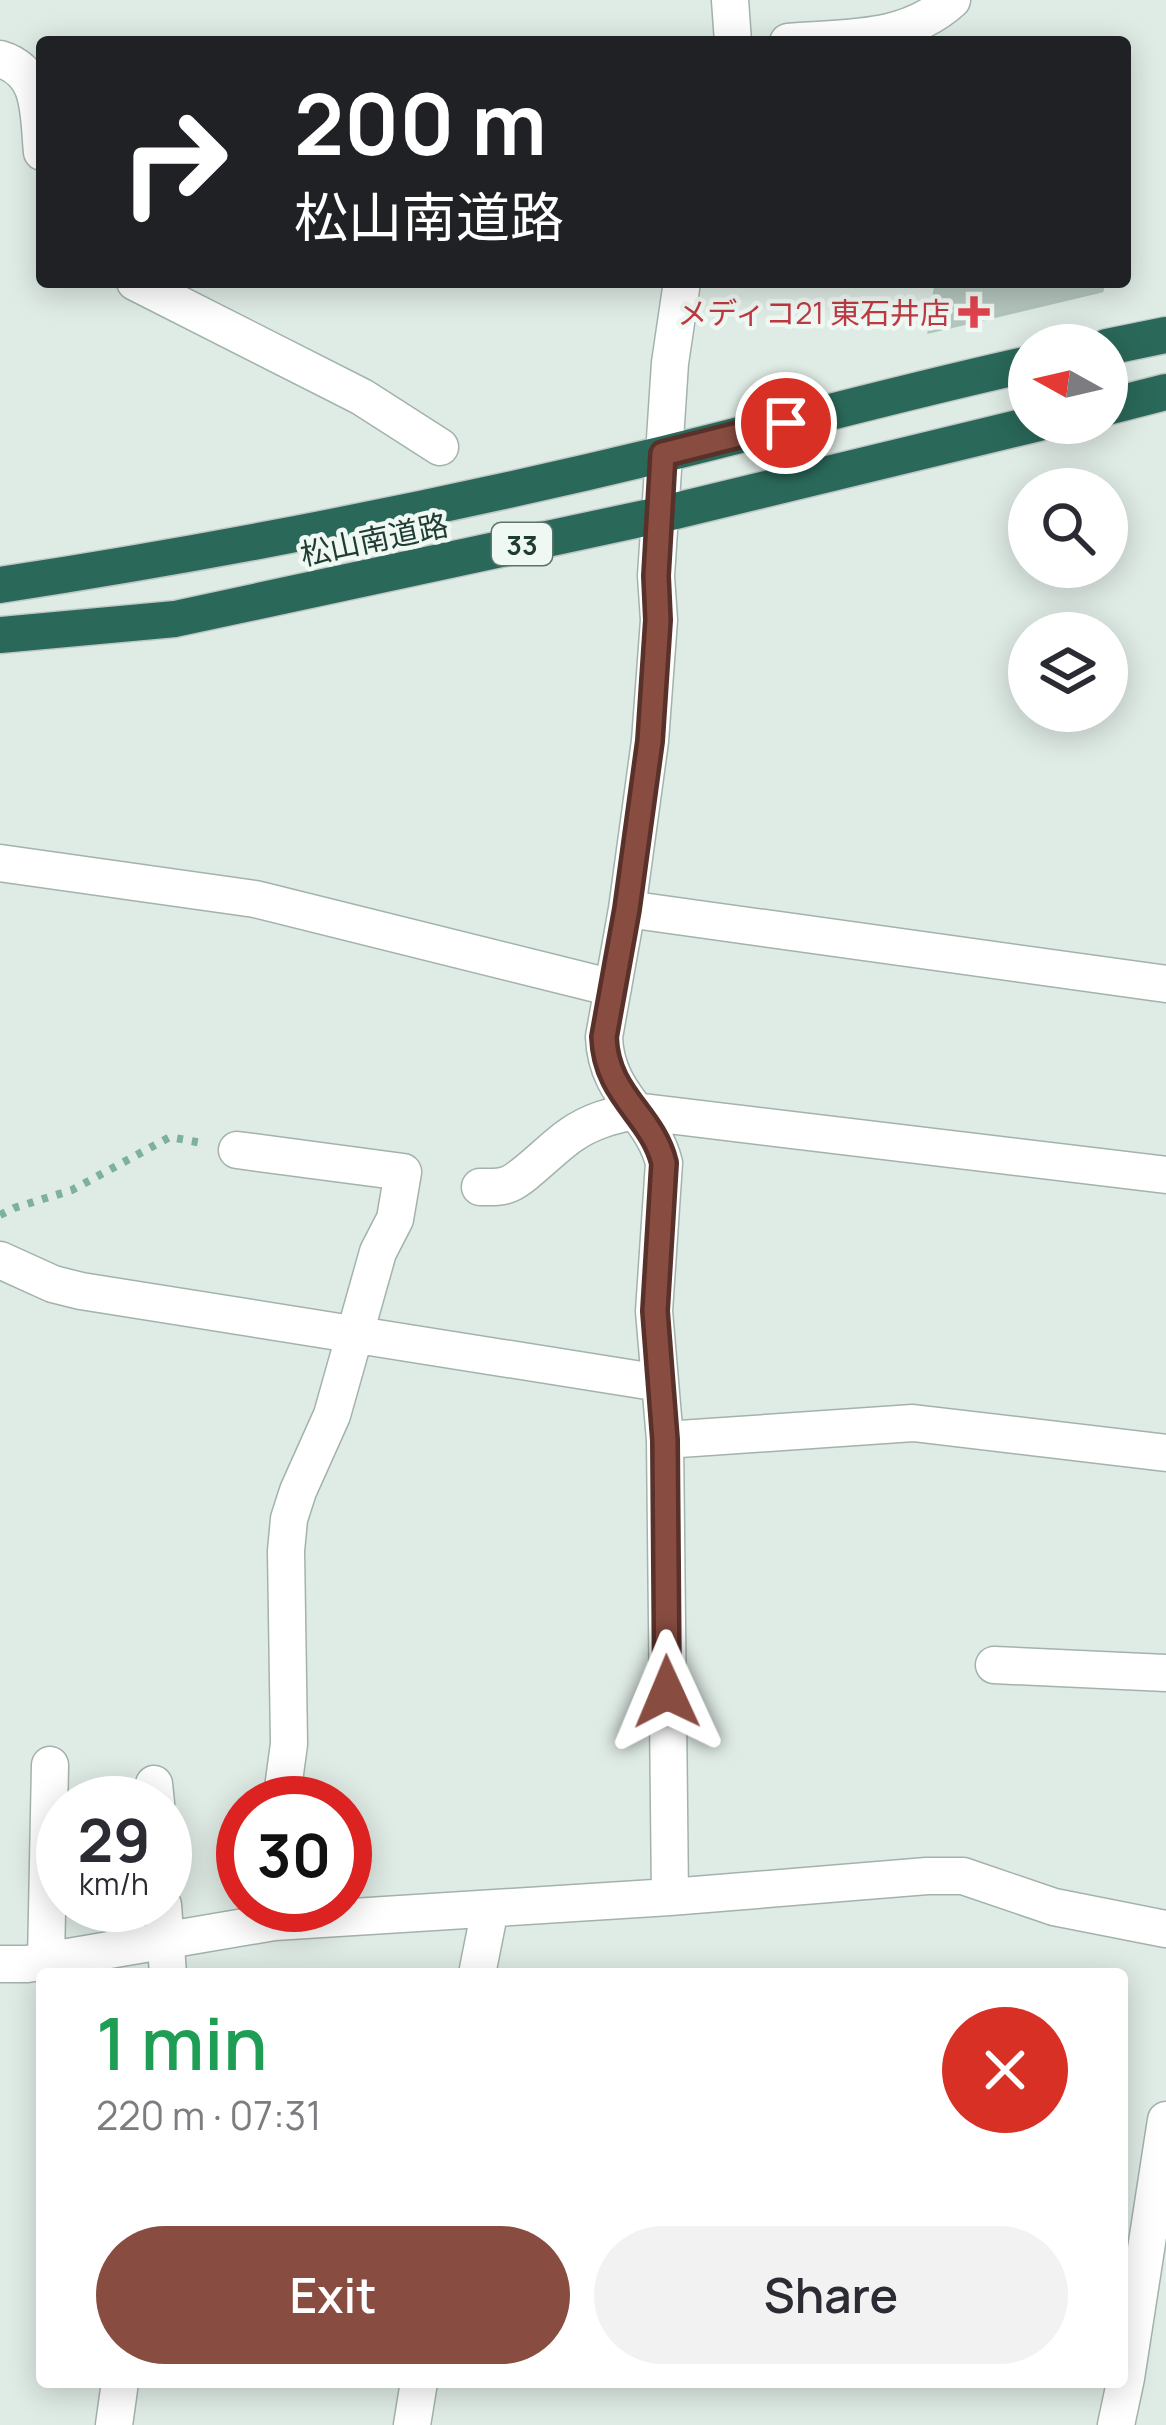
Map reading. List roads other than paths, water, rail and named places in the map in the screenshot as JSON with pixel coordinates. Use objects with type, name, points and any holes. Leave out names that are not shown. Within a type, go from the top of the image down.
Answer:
[{"type":"highway","points":[[1128,342],[1166,334]]},
{"type":"highway","name":"松山南道路","points":[[0,585],[128,566],[439,506],[1008,369]]},
{"type":"highway","points":[[1128,401],[1166,392]]},
{"type":"highway","name":"松山南道路","points":[[0,635],[175,619],[659,515],[1008,431]]},
{"type":"street","points":[[730,0],[733,36]]},
{"type":"street","points":[[854,36],[898,32],[952,0]]},
{"type":"street","points":[[0,59],[15,64],[36,91]]},
{"type":"street","points":[[147,288],[362,397],[440,447]]},
{"type":"street","points":[[670,1897],[665,1440],[655,1311],[664,1163],[660,1148],[612,1078],[604,1058],[604,1037],[650,741],[663,454],[681,288]]},
{"type":"street","points":[[0,863],[255,898],[613,988]]},
{"type":"street","points":[[627,909],[1166,984]]},
{"type":"street","points":[[480,1187],[514,1183],[575,1132],[605,1117],[635,1111],[1166,1175]]},
{"type":"street","points":[[237,1150],[403,1172],[395,1220],[378,1252],[332,1415],[289,1520],[289,1744],[285,1776]]},
{"type":"street","points":[[0,1260],[52,1284],[81,1291],[660,1383]]},
{"type":"street","points":[[665,1440],[913,1423],[1166,1453]]},
{"type":"street","points":[[994,1665],[1166,1673]]},
{"type":"street","points":[[46,1961],[50,1765]]},
{"type":"street","points":[[372,1911],[490,1909],[963,1876],[1054,1907],[1166,1928]]},
{"type":"street","points":[[478,1968],[490,1909]]},
{"type":"street","points":[[0,1964],[46,1961],[216,1927]]},
{"type":"street","points":[[1128,2365],[1166,2120]]},
{"type":"street","points":[[114,2425],[119,2388]]},
{"type":"street","points":[[412,2425],[418,2388]]},
{"type":"street","points":[[1116,2425],[1124,2388]]},
{"type":"place","name":"メディコ21 東石井店","points":[[974,312]]}]
